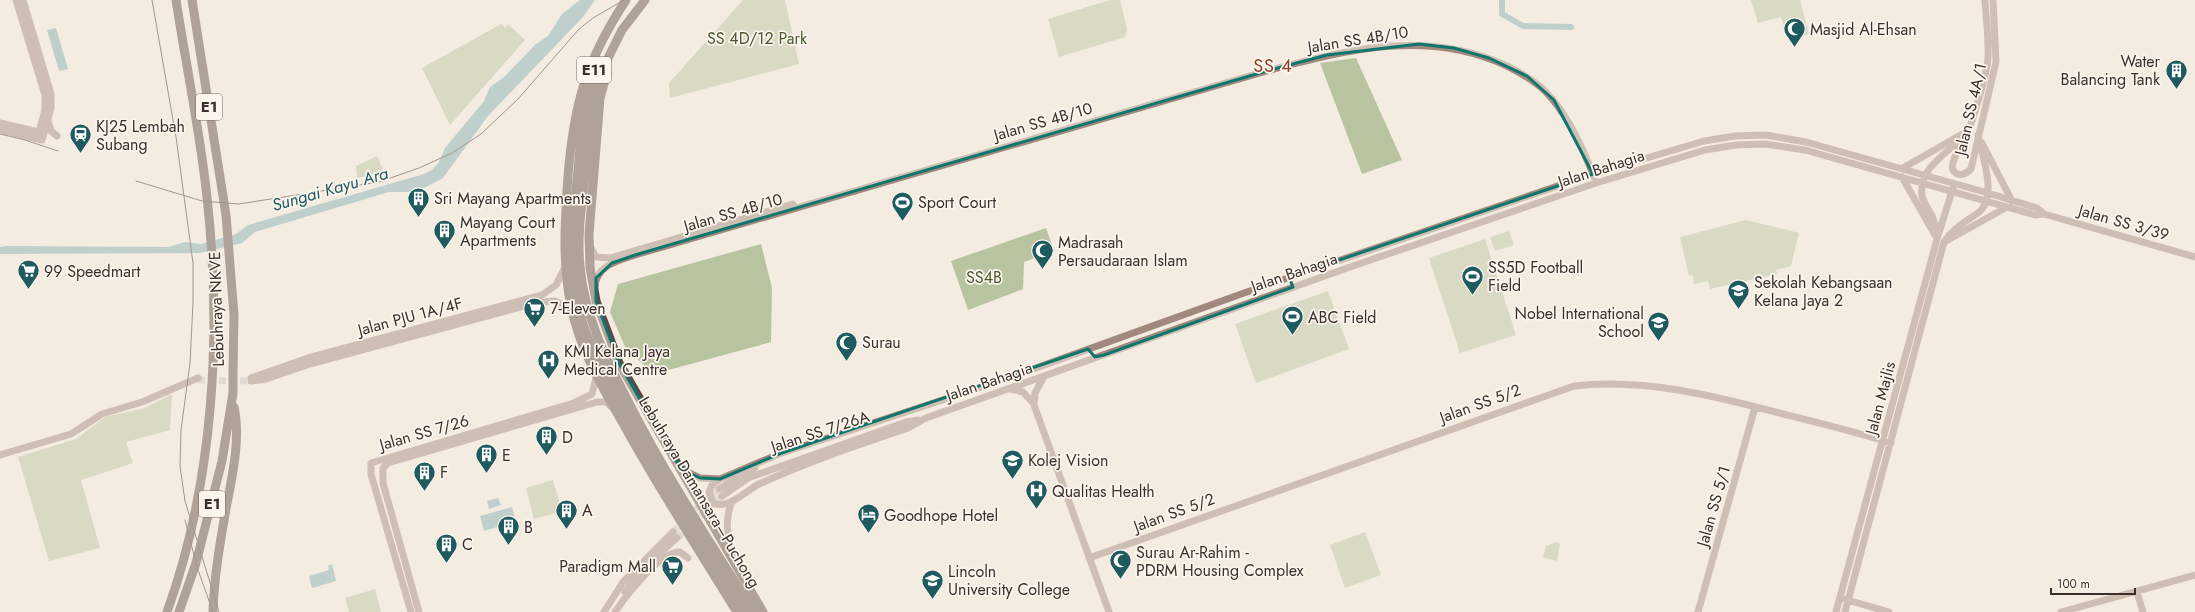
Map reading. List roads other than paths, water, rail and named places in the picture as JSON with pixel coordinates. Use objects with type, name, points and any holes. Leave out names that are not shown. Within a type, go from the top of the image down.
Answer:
[{"type":"highway","name":"Lebuhraya NKVE","points":[[167,612],[191,535],[202,471],[212,366],[213,272],[208,212],[176,0]]},
{"type":"highway","name":"Lebuhraya NKVE","points":[[179,612],[196,563],[222,461],[233,393],[234,337],[226,215],[192,0]]},
{"type":"highway","points":[[626,0],[609,25],[593,56],[578,101],[571,132],[564,226],[565,268],[571,307],[582,345],[596,378],[644,460],[737,612]]},
{"type":"highway","name":"Lebuhraya Damansara–Puchong","points":[[632,0],[599,54],[586,95],[580,236],[580,265],[584,295],[594,328],[612,371],[646,438],[754,612]]},
{"type":"highway","name":"Lebuhraya Damansara–Puchong","points":[[645,0],[622,30],[605,63],[594,98],[584,148],[572,235],[572,264],[576,297],[585,329],[606,376],[641,441],[744,612]]},
{"type":"highway","points":[[605,63],[607,73],[600,98],[589,234],[590,267],[596,301],[613,350],[666,446],[764,612]]},
{"type":"highway","points":[[601,387],[608,390],[626,417],[638,418],[642,414],[639,398]]},
{"type":"highway","points":[[213,612],[219,553],[234,458],[236,424],[233,393]]},
{"type":"highway","points":[[644,460],[666,446]]},
{"type":"highway","points":[[660,486],[660,478],[666,472],[677,471],[684,477]]},
{"type":"street","points":[[16,0],[45,95],[40,136]]},
{"type":"street","points":[[22,0],[51,94],[48,116],[40,136]]},
{"type":"street","name":"Jalan SS 4A/1","points":[[1985,0],[1988,62],[1968,130],[1952,163],[1953,170],[1956,174],[1967,173],[1971,169],[1996,62],[1993,0]]},
{"type":"street","name":"Jalan SS 4B/10","points":[[589,234],[593,254],[602,258],[610,258],[921,168],[928,168],[1327,55],[1419,44],[1454,48],[1489,58],[1527,76],[1554,100],[1576,140],[1596,183]]},
{"type":"street","points":[[48,116],[50,128],[57,136]]},
{"type":"street","points":[[0,124],[40,136]]},
{"type":"street","points":[[0,130],[40,136]]},
{"type":"street","points":[[1903,168],[1968,130]]},
{"type":"street","points":[[1941,240],[1922,196],[1922,184],[1938,158],[1957,144],[1968,130]]},
{"type":"street","name":"Jalan Bahagia","points":[[675,460],[687,472],[700,478],[720,479],[779,454],[931,404],[1289,277],[1593,174],[1704,141],[1735,136],[1766,135],[1806,142],[1955,182]]},
{"type":"street","points":[[1941,240],[1952,230],[1981,210],[1986,201],[1989,183],[1978,135]]},
{"type":"street","points":[[1978,135],[2012,201]]},
{"type":"street","name":"Jalan Bahagia","points":[[732,501],[752,488],[785,472],[908,428],[926,418],[1292,288],[1596,183],[1705,150],[1736,145],[1765,144],[1805,150],[1952,192]]},
{"type":"street","name":"Jalan SS 4B/10","points":[[596,301],[596,278],[612,263],[923,172],[928,168]]},
{"type":"street","points":[[1902,177],[1941,240]]},
{"type":"street","name":"Jalan SS 3/39","points":[[1955,182],[2037,208],[2044,214]]},
{"type":"street","name":"Jalan Majlis","points":[[1846,612],[1848,600],[1892,444],[1955,182]]},
{"type":"street","name":"Jalan SS 3/39","points":[[1952,192],[2035,215],[2044,214],[2195,257]]},
{"type":"street","points":[[1941,240],[2007,207]]},
{"type":"street","name":"Jalan Majlis","points":[[1836,612],[1882,441],[1941,240]]},
{"type":"street","name":"Jalan PJU 1A/4F","points":[[565,268],[556,285],[542,295],[308,358],[251,379],[266,379],[310,364],[534,303],[554,301],[571,307]]},
{"type":"street","points":[[1289,277],[1292,288]]},
{"type":"street","points":[[1099,345],[1092,350],[1091,354],[1094,357],[1104,355]]},
{"type":"street","points":[[1073,354],[1083,352],[1087,354],[1087,359],[1077,365]]},
{"type":"street","points":[[1034,404],[1035,393],[1044,377]]},
{"type":"street","name":"Jalan SS 7/26","points":[[411,612],[371,474],[371,463],[574,403],[592,394],[596,378]]},
{"type":"street","points":[[0,455],[70,434],[102,414],[142,402],[196,379]]},
{"type":"street","name":"Jalan SS 5/2","points":[[1089,558],[1574,386],[1602,383],[1651,386],[1709,396],[1892,444]]},
{"type":"street","points":[[1007,390],[1014,389],[1023,392],[1034,404],[1109,612]]},
{"type":"street","name":"Jalan SS 7/26","points":[[419,612],[383,483],[383,468],[388,464],[597,402],[606,402],[615,410]]},
{"type":"street","name":"Jalan SS 7/26A","points":[[926,418],[906,422],[781,464],[720,492],[739,476],[770,462],[915,414],[931,404]]},
{"type":"street","name":"Jalan SS 5/1","points":[[1698,612],[1755,407]]},
{"type":"street","points":[[720,479],[709,490],[710,500],[717,505],[732,501]]},
{"type":"street","points":[[732,501],[727,514],[727,537],[741,572]]},
{"type":"street","points":[[604,612],[622,582],[673,537],[641,570],[611,612]]},
{"type":"street","points":[[615,612],[627,596],[649,572],[670,554],[680,552],[688,558]]},
{"type":"street","points":[[2061,612],[2195,575]]},
{"type":"street","points":[[2137,592],[2143,612]]},
{"type":"street","points":[[1840,598],[1889,612]]},
{"type":"water","points":[[580,0],[595,0],[583,17],[488,116],[443,178],[426,187],[411,192],[389,192],[255,232],[242,243],[200,253],[0,254],[0,247],[5,246],[168,247],[185,242],[201,244],[236,234],[248,225],[424,174],[432,170],[439,162],[445,148],[484,101],[490,87],[504,77],[535,45],[548,36],[562,14]]},
{"type":"water","points":[[56,28],[68,69],[59,71],[47,30]]},
{"type":"water","points":[[498,498],[501,505],[489,509],[487,501]]},
{"type":"water","points":[[512,507],[516,521],[484,531],[480,516]]},
{"type":"water","points":[[332,564],[336,581],[312,588],[309,576],[329,570],[328,566]]},
{"type":"waterway","points":[[1502,0],[1502,14],[1523,26],[1571,27]]},
{"type":"tunnel","points":[[198,380],[251,381]]},
{"type":"tunnel","points":[[673,532],[705,500],[719,489]]},
{"type":"tunnel","points":[[677,538],[722,496]]},
{"type":"tram line","points":[[152,0],[176,137],[193,263],[190,363],[181,430],[180,466],[185,501],[219,612]]},
{"type":"tram line","points":[[136,181],[202,201],[239,204],[379,182],[419,168],[452,153],[481,134],[518,99],[579,29],[593,18],[624,0]]},
{"type":"tram line","points":[[0,134],[25,140],[58,151]]},
{"type":"tram line","points":[[185,520],[197,567],[213,612]]},
{"type":"place","name":"Masjid Al-Ehsan","points":[[1795,48]]},
{"type":"place","name":"Water Balancing Tank","points":[[2176,90]]},
{"type":"place","name":"KJ25 Lembah Subang","points":[[81,154]]},
{"type":"place","name":"Sri Mayang Apartments","points":[[419,218]]},
{"type":"place","name":"Sport Court","points":[[903,222]]},
{"type":"place","name":"Mayang Court Apartments","points":[[445,250]]},
{"type":"place","name":"Madrasah Persaudaraan Islam","points":[[1042,270]]},
{"type":"place","name":"99 Speedmart","points":[[28,290]]},
{"type":"place","name":"SS5D Football Field","points":[[1472,296]]},
{"type":"place","name":"Sekolah Kebangsaan Kelana Jaya 2","points":[[1738,310]]},
{"type":"place","name":"7-Eleven","points":[[535,328]]},
{"type":"place","name":"ABC Field","points":[[1292,336]]},
{"type":"place","name":"Nobel International School","points":[[1659,342]]},
{"type":"place","name":"Surau","points":[[847,362]]},
{"type":"place","name":"KMI Kelana Jaya Medical Centre","points":[[549,380]]},
{"type":"place","name":"D","points":[[546,456]]},
{"type":"place","name":"E","points":[[486,474]]},
{"type":"place","name":"Kolej Vision","points":[[1013,480]]},
{"type":"place","name":"F","points":[[425,492]]},
{"type":"place","name":"Qualitas Health","points":[[1036,510]]},
{"type":"place","name":"A","points":[[566,530]]},
{"type":"place","name":"Goodhope Hotel","points":[[869,534]]},
{"type":"place","name":"B","points":[[508,546]]},
{"type":"place","name":"C","points":[[447,564]]},
{"type":"place","name":"Surau Ar-Rahim - PDRM Housing Complex","points":[[1121,580]]},
{"type":"place","name":"Paradigm Mall","points":[[672,586]]},
{"type":"place","name":"Lincoln University College","points":[[932,600]]},
{"type":"district","name":"SS 4","points":[[1273,66]]},
{"type":"park label","name":"SS 4D/12 Park","points":[[757,38]]},
{"type":"park label","name":"SS4B","points":[[984,277]]},
{"type":"water label","name":"Sungai Kayu Ara","points":[[330,189]]}]
